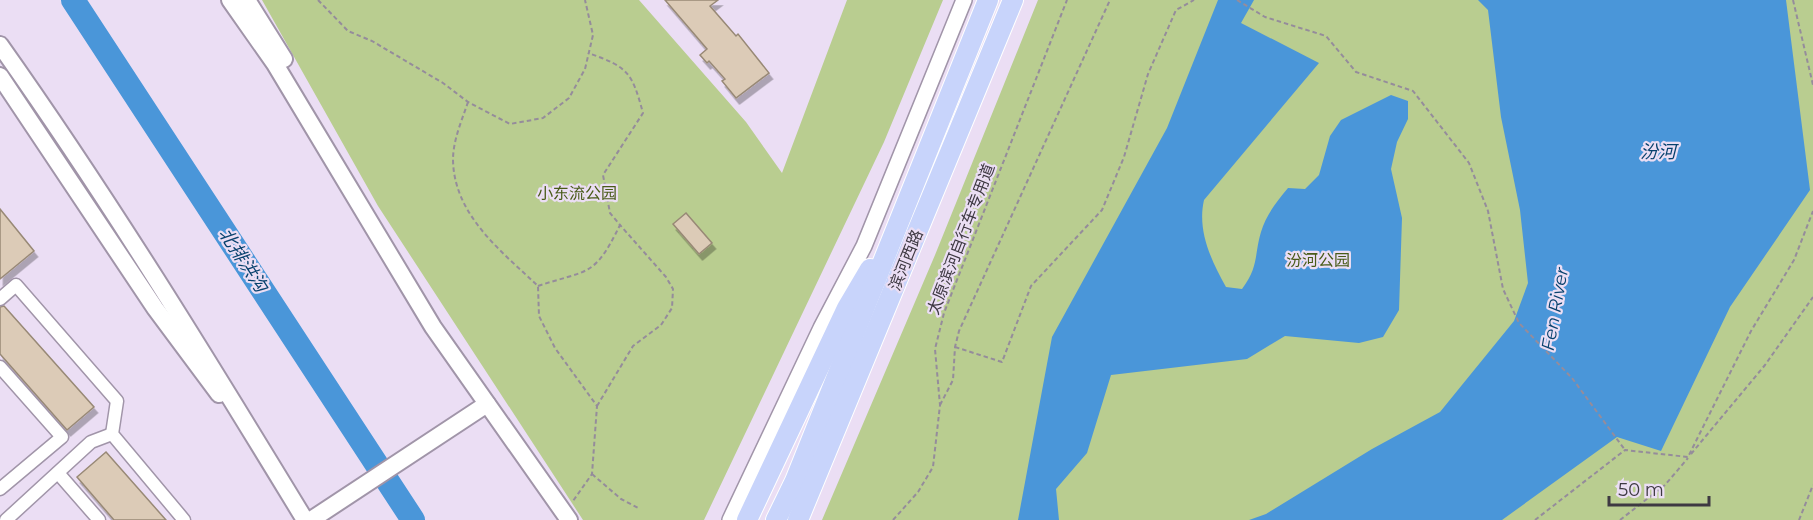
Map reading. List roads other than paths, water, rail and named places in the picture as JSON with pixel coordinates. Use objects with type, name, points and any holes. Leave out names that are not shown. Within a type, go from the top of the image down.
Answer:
[{"type":"highway","name":"滨河西路","points":[[776,520],[795,481],[988,0]]},
{"type":"highway","name":"滨河西路","points":[[798,520],[813,489],[1013,0]]},
{"type":"highway","points":[[747,520],[847,309],[906,207]]},
{"type":"highway","points":[[804,520],[813,489]]},
{"type":"main road","points":[[230,0],[275,64],[433,327],[487,404],[570,512]]},
{"type":"main road","points":[[247,0],[290,67],[337,167]]},
{"type":"main road","points":[[0,45],[52,119],[192,335],[305,520]]},
{"type":"main road","points":[[0,76],[161,316],[204,376],[255,438]]},
{"type":"main road","points":[[312,520],[487,404]]},
{"type":"street","points":[[730,520],[821,328],[864,246],[964,0]]},
{"type":"street","points":[[847,309],[864,246]]},
{"type":"street","points":[[0,299],[16,285],[117,401],[112,434],[184,520]]},
{"type":"street","points":[[0,367],[62,437],[0,489]]},
{"type":"street","points":[[6,520],[91,442],[112,434]]},
{"type":"street","points":[[58,473],[99,520]]},
{"type":"street","points":[[18,509],[27,520]]},
{"type":"water","points":[[1218,0],[1254,0],[1241,23],[1319,63],[1204,200],[1202,223],[1204,234],[1215,266],[1226,287],[1242,289],[1254,267],[1261,232],[1269,214],[1288,188],[1305,189],[1319,175],[1330,136],[1341,120],[1391,95],[1408,101],[1408,119],[1397,142],[1391,169],[1402,218],[1399,310],[1383,337],[1359,343],[1285,336],[1247,359],[1111,375],[1087,453],[1056,489],[1059,520],[1018,520],[1052,337],[1167,128]]},
{"type":"water","name":"汾河","points":[[1478,0],[1786,0],[1810,190],[1730,307],[1661,451],[1617,437],[1502,520],[1249,520],[1266,514],[1372,449],[1440,412],[1514,321],[1528,283],[1520,210],[1501,117],[1488,10]]},
{"type":"waterway","name":"北排洪沟","points":[[73,0],[413,520]]},
{"type":"park label","name":"小东流公园","points":[[577,193]]},
{"type":"park label","name":"汾河公园","points":[[1318,260]]},
{"type":"water label","name":"Fen River","points":[[1555,309]]}]
